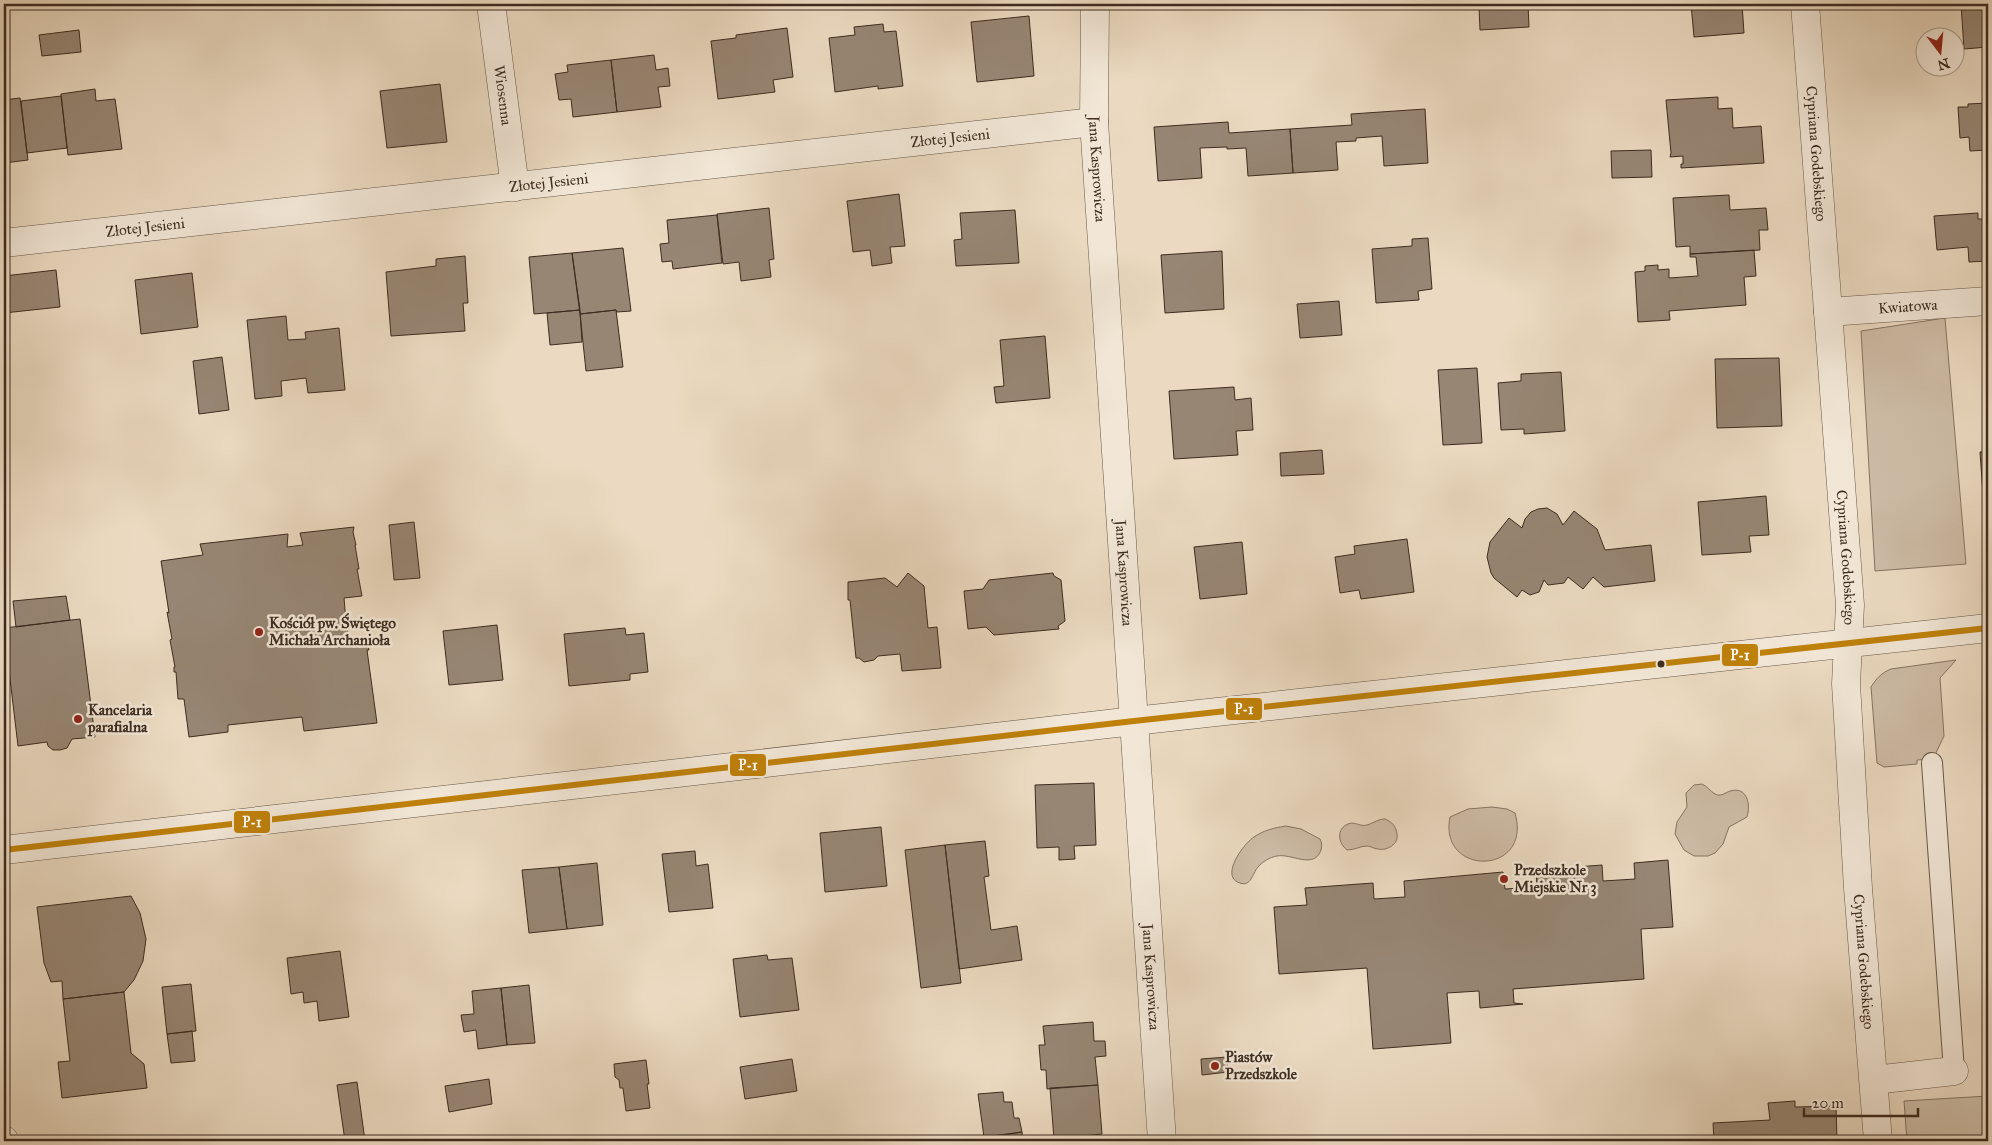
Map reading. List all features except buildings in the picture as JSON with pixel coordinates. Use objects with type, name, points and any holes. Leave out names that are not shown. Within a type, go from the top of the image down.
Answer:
[{"type":"street","name":"Wiosenna","points":[[491,4],[515,187]]},
{"type":"street","name":"Jana Kasprowicza","points":[[1095,4],[1094,122],[1162,1141]]},
{"type":"street","name":"Cypriana Godebskiego","points":[[1805,4],[1850,605],[1846,684],[1857,868],[1878,1141]]},
{"type":"street","name":"Złotej Jesieni","points":[[4,244],[1094,122]]},
{"type":"street","name":"Kwiatowa","points":[[1828,312],[1988,301]]},
{"type":"street","points":[[4,850],[1134,721],[1988,628]]},
{"type":"street","points":[[1874,1080],[1954,1071]]},
{"type":"lane","points":[[1932,763],[1954,1071]]},
{"type":"shaded area","points":[[1945,318],[1966,564],[1875,571],[1861,331]]},
{"type":"shaded area","points":[[1956,660],[1940,678],[1944,736],[1933,759],[1917,760],[1917,764],[1884,767],[1877,763],[1871,687],[1875,681],[1891,669]]},
{"type":"shaded area","points":[[1702,784],[1717,795],[1730,791],[1740,791],[1748,802],[1748,812],[1747,817],[1729,827],[1723,844],[1715,853],[1708,856],[1694,856],[1684,850],[1675,834],[1677,822],[1687,807],[1686,793],[1694,785]]},
{"type":"shaded area","points":[[1492,807],[1507,809],[1515,813],[1517,834],[1511,849],[1499,858],[1485,861],[1470,859],[1458,851],[1450,837],[1450,817],[1468,809]]},
{"type":"shaded area","points":[[1385,819],[1390,821],[1396,829],[1397,838],[1392,846],[1385,849],[1367,846],[1347,850],[1342,844],[1340,833],[1344,826],[1353,823],[1364,825]]},
{"type":"shaded area","points":[[1286,826],[1301,829],[1320,839],[1322,847],[1318,856],[1308,860],[1283,856],[1274,857],[1260,865],[1249,882],[1244,884],[1234,880],[1232,874],[1235,860],[1250,840],[1265,831]]},
{"type":"shaded area","points":[[1988,1096],[1988,1141],[1907,1141],[1904,1101]]},
{"type":"transit line","name":"P-1","points":[[4,850],[1134,721],[1988,628]]},
{"type":"place","name":"Kościół pw. Świętego Michała Archanioła","points":[[259,632]]},
{"type":"place","name":"Kancelaria parafialna","points":[[78,719]]},
{"type":"place","name":"Przedszkole Miejskie Nr 3","points":[[1504,879]]},
{"type":"place","name":"Piastów Przedszkole","points":[[1215,1066]]}]
